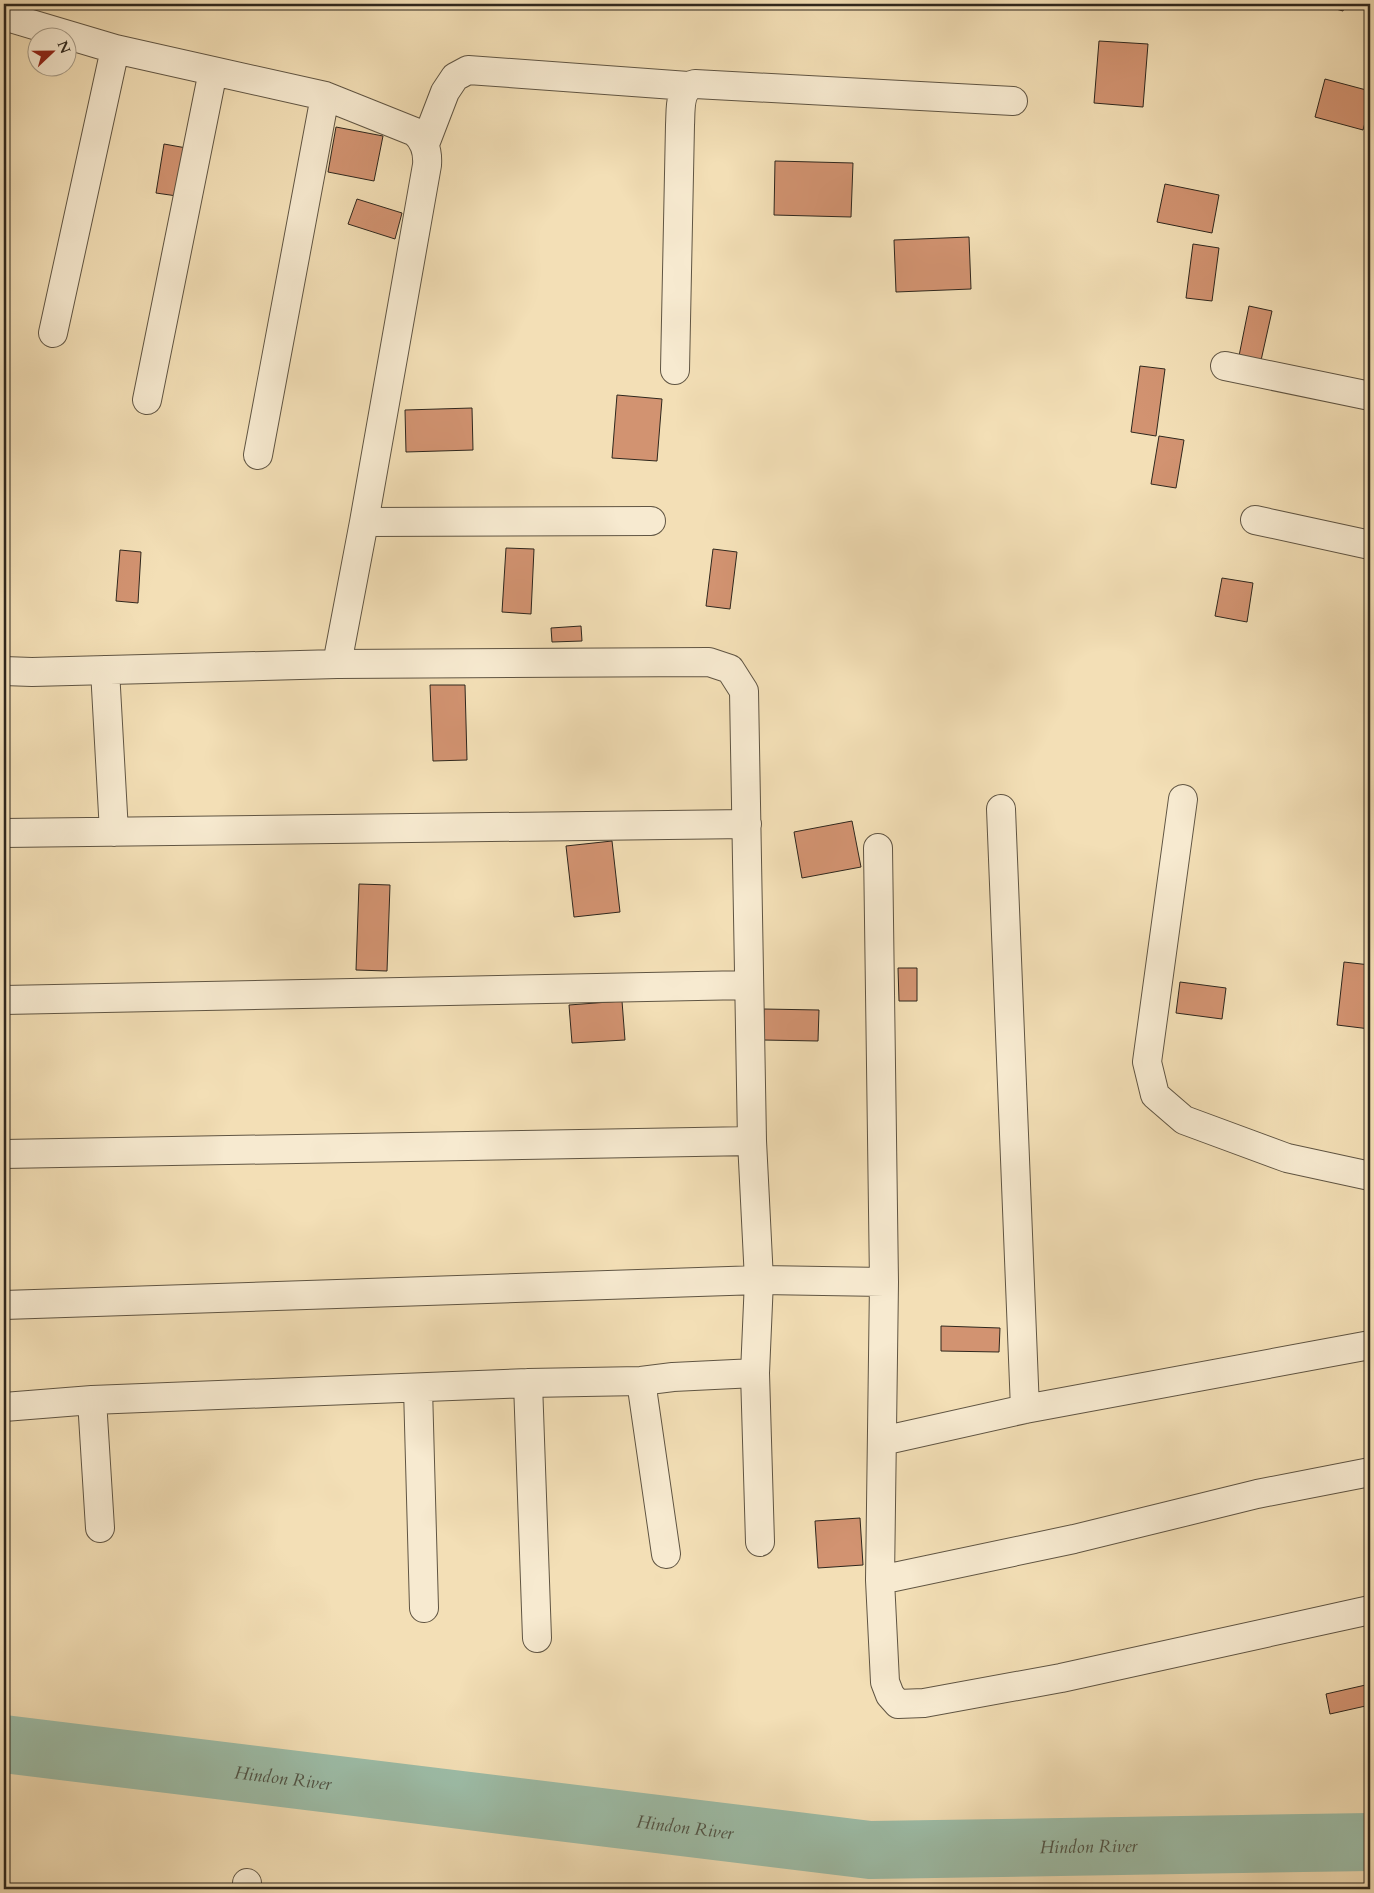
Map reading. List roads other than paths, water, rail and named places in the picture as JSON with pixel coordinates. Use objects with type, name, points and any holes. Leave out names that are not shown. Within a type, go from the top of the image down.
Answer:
[{"type":"street","points":[[4,16],[115,50],[325,96],[415,132],[422,138],[428,156],[428,165],[337,664]]},
{"type":"street","points":[[53,333],[115,50]]},
{"type":"street","points":[[425,144],[445,92],[455,77],[468,70],[688,86],[695,84],[1013,101]]},
{"type":"street","points":[[147,400],[213,71]]},
{"type":"street","points":[[675,370],[680,125],[683,92],[688,86]]},
{"type":"street","points":[[258,456],[325,96]]},
{"type":"street","points":[[1225,366],[1370,396]]},
{"type":"street","points":[[1255,520],[1370,545]]},
{"type":"street","points":[[364,522],[651,521]]},
{"type":"street","points":[[4,671],[32,672],[337,664],[709,662],[730,669],[744,691],[748,986],[752,1141],[759,1280],[755,1373],[760,1542]]},
{"type":"street","points":[[106,670],[114,832]]},
{"type":"street","points":[[1183,799],[1147,1062],[1155,1095],[1184,1120],[1286,1158],[1370,1176]]},
{"type":"street","points":[[1001,809],[1025,1409]]},
{"type":"street","points":[[4,834],[747,824]]},
{"type":"street","points":[[878,848],[884,1282],[880,1580],[886,1682],[890,1695],[898,1704],[924,1703],[1061,1678],[1370,1610]]},
{"type":"street","points":[[4,1000],[748,986]]},
{"type":"street","points":[[4,1154],[752,1141]]},
{"type":"street","points":[[4,1305],[759,1280],[884,1282]]},
{"type":"street","points":[[882,1441],[1025,1409],[1370,1345]]},
{"type":"street","points":[[4,1407],[92,1400],[528,1383],[641,1381],[673,1376],[755,1373]]},
{"type":"street","points":[[641,1381],[666,1554]]},
{"type":"street","points":[[528,1383],[537,1638]]},
{"type":"street","points":[[418,1388],[424,1608]]},
{"type":"street","points":[[92,1400],[100,1528]]},
{"type":"street","points":[[880,1580],[1074,1539],[1257,1494],[1370,1472]]},
{"type":"waterway","name":"Hindon River","points":[[4,1744],[870,1850],[1370,1842]]}]
